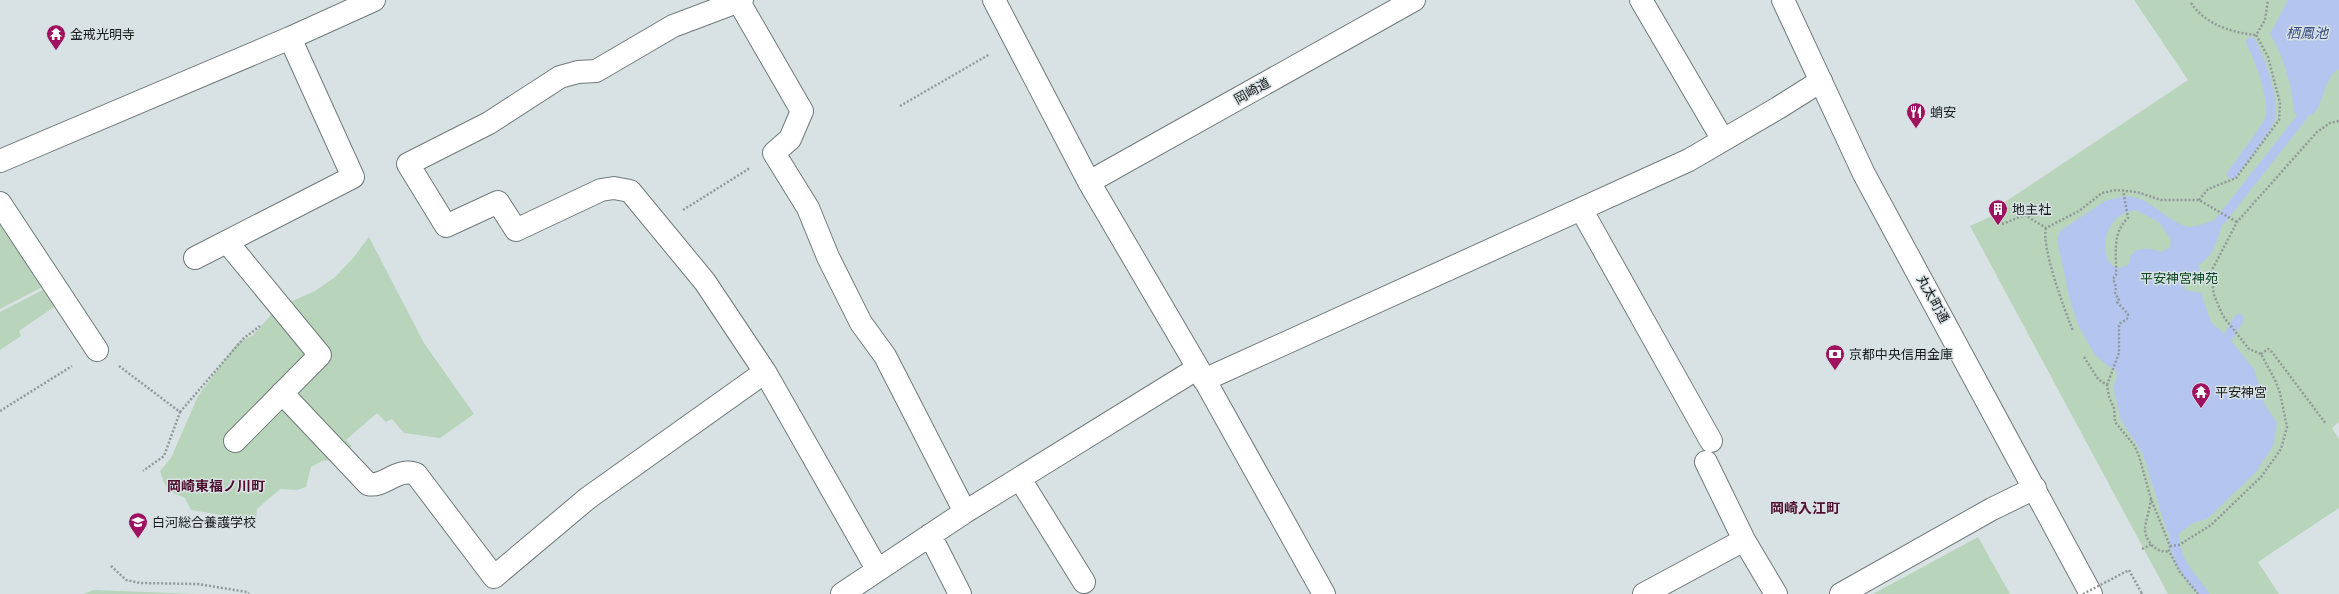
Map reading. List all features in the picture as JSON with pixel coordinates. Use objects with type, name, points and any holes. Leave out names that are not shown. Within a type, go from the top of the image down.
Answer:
[{"type":"street","points":[[0,161],[290,38],[374,0]]},
{"type":"street","points":[[994,0],[1089,182],[1201,374],[1324,594]]},
{"type":"street","name":"岡崎道","points":[[1089,182],[1414,0]]},
{"type":"street","points":[[1641,0],[1723,140]]},
{"type":"street","name":"丸太町通","points":[[1783,0],[1864,174],[2091,594]]},
{"type":"street","points":[[878,569],[765,372],[705,282],[630,192],[614,188],[601,190],[516,230],[498,202],[446,226],[408,164],[489,123],[560,77],[578,72],[596,71],[673,26],[741,1],[802,112],[790,140],[774,153],[808,208],[828,257],[861,323],[885,356],[965,512]]},
{"type":"street","points":[[195,258],[353,177],[290,38]]},
{"type":"street","points":[[842,594],[965,512],[1201,374],[1581,209],[1689,160],[1821,81]]},
{"type":"street","points":[[0,203],[97,350]]},
{"type":"street","points":[[1581,209],[1708,451],[1744,540],[1776,594]]},
{"type":"street","points":[[227,242],[320,355],[235,441]]},
{"type":"street","points":[[282,394],[368,484],[377,484],[391,476],[406,472],[416,474],[494,577],[588,498],[765,372]]},
{"type":"street","points":[[1020,479],[1084,582]]},
{"type":"street","points":[[1841,594],[1992,509],[2035,488]]},
{"type":"street","points":[[930,535],[960,594]]},
{"type":"street","points":[[1644,594],[1744,540]]},
{"type":"path","points":[[2256,35],[2265,20],[2268,0]]},
{"type":"path","points":[[2191,3],[2208,19],[2224,28],[2243,34],[2256,35]]},
{"type":"path","points":[[2199,200],[2208,189],[2236,178],[2279,120],[2280,103],[2268,57],[2256,35]]},
{"type":"path","points":[[900,106],[1015,40]]},
{"type":"path","points":[[2171,546],[2177,545],[2211,525],[2261,477],[2282,449],[2287,427],[2275,380],[2262,354],[2249,349],[2237,331],[2230,326],[2214,295],[2211,272],[2237,222],[2317,132],[2330,123],[2339,121]]},
{"type":"path","points":[[657,226],[774,153]]},
{"type":"path","points":[[2123,190],[2128,218],[2123,223],[2116,240],[2116,267],[2113,280],[2116,287],[2115,294],[2119,299],[2117,302],[2128,314],[2127,319],[2119,324],[2119,353],[2115,368],[2107,385],[2108,397],[2114,408],[2115,422],[2134,445],[2139,456],[2151,499],[2171,546],[2169,550]]},
{"type":"path","points":[[2046,228],[2078,211],[2102,193],[2123,190],[2137,192],[2161,200],[2199,200],[2237,222]]},
{"type":"path","points":[[2023,209],[2025,215],[2046,228]]},
{"type":"path","points":[[2002,224],[2025,215]]},
{"type":"path","points":[[2046,228],[2045,236],[2048,254],[2073,332]]},
{"type":"path","points":[[144,471],[164,456],[180,412],[243,339],[283,309]]},
{"type":"path","points":[[2262,354],[2268,349],[2272,352],[2326,424]]},
{"type":"path","points":[[0,411],[97,350],[180,412]]},
{"type":"path","points":[[2084,357],[2098,379],[2107,385]]},
{"type":"path","points":[[2151,499],[2145,530],[2152,544],[2158,550],[2169,550]]},
{"type":"path","points":[[2142,549],[2152,544]]},
{"type":"path","points":[[2169,550],[2180,572],[2198,594]]},
{"type":"path","points":[[111,566],[126,580],[140,583],[198,584],[247,592],[249,594]]},
{"type":"path","points":[[2083,594],[2129,570],[2142,594]]},
{"type":"green space","name":"平安神宮神苑","points":[[2134,0],[2339,0],[2339,422],[2332,428],[2339,439],[2339,508],[2258,562],[2279,594],[2168,594],[1970,226],[1990,217],[2002,204],[2188,80]]},
{"type":"green space","points":[[0,218],[42,287],[0,309]]},
{"type":"green space","points":[[369,237],[424,343],[474,414],[440,438],[404,433],[392,419],[386,422],[377,413],[346,440],[352,446],[342,458],[322,461],[311,467],[306,487],[297,490],[280,489],[257,509],[256,521],[191,510],[185,498],[171,492],[164,483],[160,471],[171,458],[198,396],[237,343],[252,336],[274,312],[290,302],[315,291],[334,278],[353,258]]},
{"type":"green space","points":[[43,290],[48,290],[57,305],[19,331],[21,336],[0,350],[0,312]]},
{"type":"green space","points":[[1978,537],[2010,594],[1873,594]]},
{"type":"green space","points":[[94,590],[196,594],[83,594]]},
{"type":"water","name":"栖鳳池","points":[[2288,0],[2339,0],[2339,69],[2331,77],[2318,107],[2310,116],[2303,116],[2294,113],[2291,92],[2283,62],[2270,34]]},
{"type":"water","points":[[2124,196],[2133,197],[2148,203],[2177,222],[2190,227],[2212,221],[2220,221],[2222,224],[2214,248],[2208,258],[2198,265],[2200,269],[2197,281],[2184,284],[2185,290],[2201,293],[2211,322],[2228,337],[2254,369],[2265,405],[2277,423],[2273,446],[2256,472],[2207,519],[2193,523],[2176,536],[2167,532],[2143,454],[2121,420],[2113,387],[2117,377],[2116,370],[2108,366],[2095,355],[2079,327],[2070,300],[2057,240],[2060,231],[2105,201]],"holes":[[[2136,210],[2159,222],[2171,240],[2170,247],[2162,252],[2141,249],[2130,256],[2129,264],[2119,268],[2112,265],[2107,257],[2105,246],[2107,235],[2112,223],[2122,215]]]},
{"type":"waterway","points":[[2232,174],[2259,138],[2270,119],[2271,111],[2269,91],[2251,42]]},
{"type":"waterway","points":[[2220,221],[2302,117]]},
{"type":"waterway","points":[[2228,337],[2239,319]]},
{"type":"waterway","points":[[2174,536],[2180,561],[2204,594]]},
{"type":"place","name":"金戒光明寺","points":[[56,51]]},
{"type":"place","name":"蛸安","points":[[1916,129]]},
{"type":"place","name":"地主社","points":[[1998,226]]},
{"type":"place","name":"京都中央信用金庫","points":[[1835,371]]},
{"type":"place","name":"平安神宮","points":[[2201,409]]},
{"type":"place","name":"白河総合養護学校","points":[[138,539]]},
{"type":"district","name":"岡崎東福ノ川町","points":[[216,486]]},
{"type":"district","name":"岡崎入江町","points":[[1805,508]]}]
